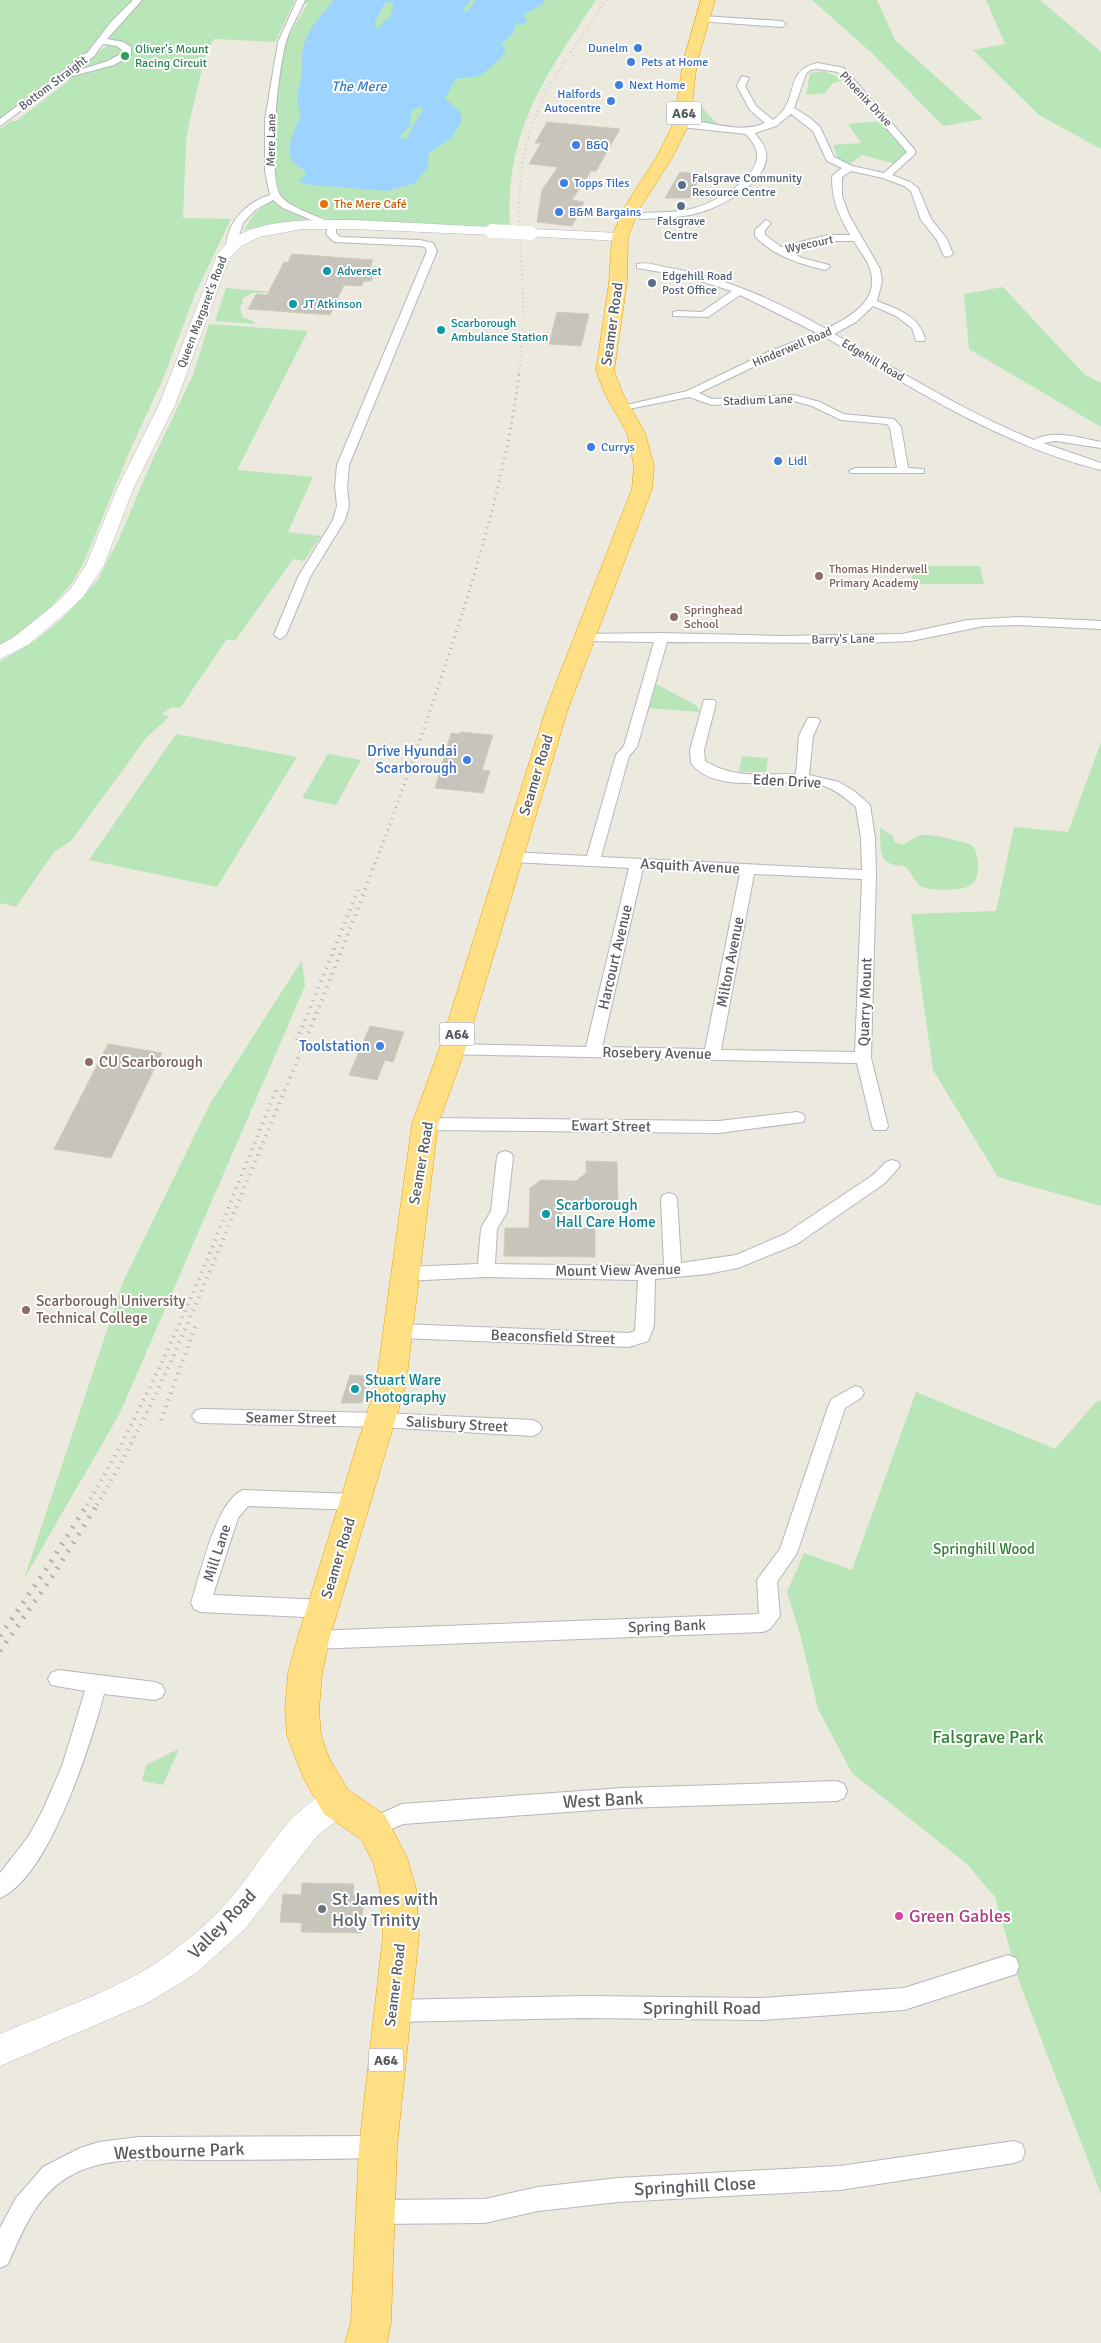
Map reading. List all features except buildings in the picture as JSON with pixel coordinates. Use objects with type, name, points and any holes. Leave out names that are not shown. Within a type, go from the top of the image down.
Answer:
[{"type":"highway","name":"Seamer Road","points":[[366,2343],[371,2322],[378,2147],[391,2011],[401,1935],[398,1889],[389,1858],[373,1827],[336,1802],[315,1766],[304,1735],[302,1710],[304,1683],[313,1640],[391,1384],[426,1124],[452,1050],[557,709],[583,637],[642,489],[644,466],[636,433],[608,380],[604,365],[625,263],[620,236],[636,213],[681,124],[687,98],[690,62],[708,0]]},
{"type":"main road","points":[[567,234],[599,229],[636,213]]},
{"type":"main road","name":"Queen Margaret's Road","points":[[0,654],[21,641],[61,608],[77,593],[95,565],[125,489],[167,405],[222,258],[232,246],[243,239],[275,228],[330,224],[620,236]]},
{"type":"main road","points":[[567,234],[592,240],[625,263]]},
{"type":"main road","name":"Valley Road","points":[[0,2050],[138,1991],[184,1963],[234,1918],[306,1826],[336,1802]]},
{"type":"street","name":"Bottom Straight","points":[[0,123],[91,54],[103,41],[114,24],[138,0]]},
{"type":"street","name":"Mere Lane","points":[[275,196],[270,172],[270,120],[282,42],[301,0]]},
{"type":"street","points":[[702,19],[782,24]]},
{"type":"street","points":[[59,79],[111,63],[128,53],[128,49],[123,46],[103,41]]},
{"type":"street","name":"Phoenix Drive","points":[[791,110],[802,73],[807,68],[818,66],[841,70],[876,108],[912,152],[886,176]]},
{"type":"street","points":[[745,78],[740,86],[748,104],[758,114],[773,124]]},
{"type":"street","points":[[681,124],[749,132],[773,124],[791,110],[811,120],[823,139],[830,159],[849,168],[886,176],[908,184],[915,190],[926,220],[942,239],[948,254]]},
{"type":"street","points":[[636,213],[666,215],[696,211],[714,204],[750,180],[758,170],[763,156],[749,132]]},
{"type":"street","points":[[849,168],[837,176],[837,196],[844,215],[876,275],[876,290],[872,302],[900,314],[917,327],[920,339]]},
{"type":"street","points":[[232,246],[231,240],[234,232],[250,209],[262,200],[275,196],[295,211],[330,224],[331,234],[337,240],[420,243],[429,245],[432,251],[343,465],[341,487],[343,506],[339,520],[304,577],[280,635]]},
{"type":"street","points":[[766,223],[760,230],[760,236],[779,250]]},
{"type":"street","name":"Wyecourt","points":[[779,250],[831,238],[848,237],[858,239]]},
{"type":"street","name":"Wyecourt","points":[[779,250],[798,260],[825,267]]},
{"type":"street","name":"Edgehill Road","points":[[625,263],[662,268],[701,277],[739,291],[827,332],[959,411],[1034,444],[1101,466]]},
{"type":"street","points":[[676,314],[704,315],[739,291]]},
{"type":"street","name":"Hinderwell Road","points":[[622,409],[691,393],[772,354],[852,320],[872,302]]},
{"type":"street","name":"Stadium Lane","points":[[691,393],[701,399],[712,402],[794,398],[816,404],[841,417],[890,421],[895,426],[903,471]]},
{"type":"street","points":[[1034,444],[1045,438],[1056,438],[1101,445]]},
{"type":"street","points":[[855,471],[920,471]]},
{"type":"street","name":"Barry's Lane","points":[[583,637],[816,640],[918,637],[969,624],[1002,622],[1101,625]]},
{"type":"street","points":[[593,861],[623,755],[630,747],[662,637]]},
{"type":"street","name":"Eden Drive","points":[[709,703],[697,750],[698,763],[712,774],[734,779],[802,779],[824,782],[845,790],[863,805],[868,838],[869,875]]},
{"type":"street","points":[[802,779],[806,736],[813,721]]},
{"type":"street","name":"Asquith Avenue","points":[[512,857],[869,875]]},
{"type":"street","name":"Harcourt Avenue","points":[[592,1052],[637,863]]},
{"type":"street","name":"Milton Avenue","points":[[712,1055],[748,868]]},
{"type":"street","name":"Quarry Mount","points":[[869,875],[863,1058],[880,1126]]},
{"type":"street","name":"Rosebery Avenue","points":[[452,1050],[863,1058]]},
{"type":"street","name":"Ewart Street","points":[[426,1124],[719,1127],[797,1118]]},
{"type":"street","points":[[486,1270],[489,1228],[500,1212],[505,1157]]},
{"type":"street","name":"Mount View Avenue","points":[[405,1274],[486,1270],[647,1273],[738,1261],[790,1238],[879,1179],[892,1166]]},
{"type":"street","points":[[670,1199],[673,1271]]},
{"type":"street","name":"Beaconsfield Street","points":[[399,1330],[629,1340],[642,1336],[645,1326],[647,1273]]},
{"type":"street","name":"Spring Bank","points":[[313,1640],[763,1623],[770,1616],[767,1580],[788,1553],[838,1404],[856,1393]]},
{"type":"street","name":"Seamer Street","points":[[201,1416],[381,1420]]},
{"type":"street","name":"Salisbury Street","points":[[381,1420],[533,1428]]},
{"type":"street","name":"Mill Lane","points":[[323,1610],[201,1603],[230,1514],[243,1498],[355,1502]]},
{"type":"street","points":[[58,1679],[155,1691]]},
{"type":"street","points":[[0,1888],[30,1851],[52,1813],[75,1762],[97,1684]]},
{"type":"street","name":"West Bank","points":[[373,1827],[402,1814],[624,1798],[837,1791]]},
{"type":"street","name":"Springhill Road","points":[[391,2011],[585,2007],[760,2009],[904,1999],[1008,1966]]},
{"type":"street","name":"Westbourne Park","points":[[0,2256],[15,2220],[38,2188],[61,2168],[81,2159],[127,2149],[378,2147]]},
{"type":"street","name":"Springhill Close","points":[[375,2212],[485,2211],[538,2199],[618,2190],[840,2178],[1014,2152]]},
{"type":"green space","points":[[0,0],[134,0],[94,46],[68,70],[3,118],[0,118]]},
{"type":"green space","points":[[143,0],[295,0],[275,42],[214,39],[206,53],[186,142],[183,218],[231,219],[196,292],[162,381],[131,448],[84,562],[72,583],[51,607],[0,649],[0,129],[11,121],[16,121],[66,83],[69,80],[68,75],[109,44],[110,38],[117,26]]},
{"type":"green space","points":[[305,0],[596,0],[545,81],[521,133],[514,162],[510,193],[510,228],[337,221],[310,214],[282,199],[274,173],[272,149],[277,98],[284,44],[308,3],[303,3]]},
{"type":"green space","points":[[812,0],[877,0],[895,40],[983,119],[943,126],[873,54]]},
{"type":"green space","points":[[986,0],[1040,0],[1101,52],[1101,149],[1039,115],[973,50],[1005,44]]},
{"type":"green space","points":[[824,71],[845,80],[833,83],[825,93],[806,95],[810,73]]},
{"type":"green space","points":[[697,102],[718,125],[696,120]]},
{"type":"green space","points":[[882,121],[908,152],[896,164],[862,155],[848,165],[838,159],[833,145],[861,143],[848,124]]},
{"type":"green space","points":[[273,199],[283,207],[307,219],[244,230],[255,213]]},
{"type":"green space","points":[[1003,287],[1084,374],[1101,383],[1101,427],[969,349],[964,294]]},
{"type":"green space","points":[[226,288],[275,292],[252,293],[242,299],[243,303],[240,307],[242,316],[256,324],[215,321]]},
{"type":"green space","points":[[209,324],[308,331],[237,470],[313,477],[288,532],[321,536],[304,561],[293,559],[235,641],[227,639],[180,708],[172,707],[162,714],[169,717],[146,738],[71,841],[54,852],[16,907],[0,903],[0,662],[37,639],[62,619],[97,581],[118,541],[152,461],[193,375]]},
{"type":"green space","points":[[910,566],[980,566],[984,584],[913,584]]},
{"type":"green space","points":[[652,682],[696,705],[700,712],[648,708]]},
{"type":"green space","points":[[176,734],[297,757],[217,887],[89,860]]},
{"type":"green space","points":[[1101,742],[1101,1206],[998,1177],[933,1070],[911,914],[996,911],[1014,827],[1068,832]]},
{"type":"green space","points":[[328,754],[361,760],[336,805],[302,798]]},
{"type":"green space","points":[[742,756],[768,758],[766,772],[739,772]]},
{"type":"green space","points":[[880,828],[893,836],[894,841],[901,844],[918,836],[929,835],[972,845],[978,862],[975,879],[967,887],[958,889],[923,888],[917,883],[906,867],[891,864],[884,858],[881,849]]},
{"type":"green space","points":[[302,960],[305,986],[120,1413],[24,1579],[123,1282],[210,1104]]},
{"type":"green space","name":"Springhill Wood","points":[[916,1392],[1055,1449],[1095,1403],[1101,1400],[1101,2194],[1020,1984],[995,1897],[967,1864],[852,1773],[818,1709],[800,1634],[787,1592],[804,1553],[852,1570]]},
{"type":"green space","points":[[179,1749],[163,1785],[142,1781],[146,1765]]},
{"type":"water","name":"The Mere","points":[[334,0],[471,0],[462,10],[467,12],[475,0],[544,0],[542,5],[523,15],[528,22],[515,25],[513,34],[501,44],[506,50],[502,57],[487,71],[478,76],[456,79],[445,98],[460,112],[462,121],[451,138],[429,153],[427,168],[415,183],[387,191],[302,184],[299,180],[305,176],[305,172],[293,162],[291,157],[291,138],[301,117],[297,95],[302,73],[302,55],[305,42],[315,23]],"holes":[[[389,2],[394,4],[390,17],[377,28],[374,24],[385,4]],[[422,107],[423,110],[409,132],[408,138],[402,139],[400,136],[410,126],[411,110]]]},
{"type":"railway","points":[[519,374],[523,298],[519,205],[525,150],[538,110],[548,90],[570,53],[606,0]]},
{"type":"railway","points":[[375,864],[434,699],[475,571],[504,459],[519,373]]},
{"type":"railway","points":[[97,1505],[138,1429],[193,1312],[310,1028],[375,863]]},
{"type":"railway","points":[[297,1040],[360,885]]},
{"type":"railway","points":[[87,1505],[115,1455],[166,1353],[190,1300],[277,1088]]},
{"type":"railway","points":[[161,1420],[195,1327]]},
{"type":"railway","points":[[0,1636],[47,1568],[88,1503]]},
{"type":"railway","points":[[0,1651],[52,1577],[98,1503]]},
{"type":"place","name":"Dunelm","points":[[638,48]]},
{"type":"place","name":"Oliver's Mount Racing Circuit","points":[[125,56]]},
{"type":"place","name":"Pets at Home","points":[[631,62]]},
{"type":"place","name":"Next Home","points":[[619,85]]},
{"type":"place","name":"Halfords Autocentre","points":[[611,101]]},
{"type":"place","name":"B&Q","points":[[576,145]]},
{"type":"place","name":"Topps Tiles","points":[[564,183]]},
{"type":"place","name":"Falsgrave Community Resource Centre","points":[[682,185]]},
{"type":"place","name":"The Mere Café","points":[[324,204]]},
{"type":"place","name":"Falsgrave Centre","points":[[681,206]]},
{"type":"place","name":"B&M Bargains","points":[[559,212]]},
{"type":"place","name":"Adverset","points":[[327,271]]},
{"type":"place","name":"Edgehill Road Post Office","points":[[652,283]]},
{"type":"place","name":"JT Atkinson","points":[[293,304]]},
{"type":"place","name":"Scarborough Ambulance Station","points":[[441,330]]},
{"type":"place","name":"Currys","points":[[591,447]]},
{"type":"place","name":"Lidl","points":[[778,461]]},
{"type":"place","name":"Thomas Hinderwell Primary Academy","points":[[819,576]]},
{"type":"place","name":"Springhead School","points":[[674,617]]},
{"type":"place","name":"Drive Hyundai Scarborough","points":[[467,760]]},
{"type":"place","name":"Toolstation","points":[[380,1046]]},
{"type":"place","name":"CU Scarborough","points":[[89,1062]]},
{"type":"place","name":"Scarborough Hall Care Home","points":[[546,1214]]},
{"type":"place","name":"Scarborough University Technical College","points":[[26,1310]]},
{"type":"place","name":"Stuart Ware Photography","points":[[355,1389]]},
{"type":"place","name":"St James with Holy Trinity","points":[[322,1909]]},
{"type":"place","name":"Green Gables","points":[[899,1916]]},
{"type":"park label","name":"Falsgrave Park","points":[[988,1737]]}]
